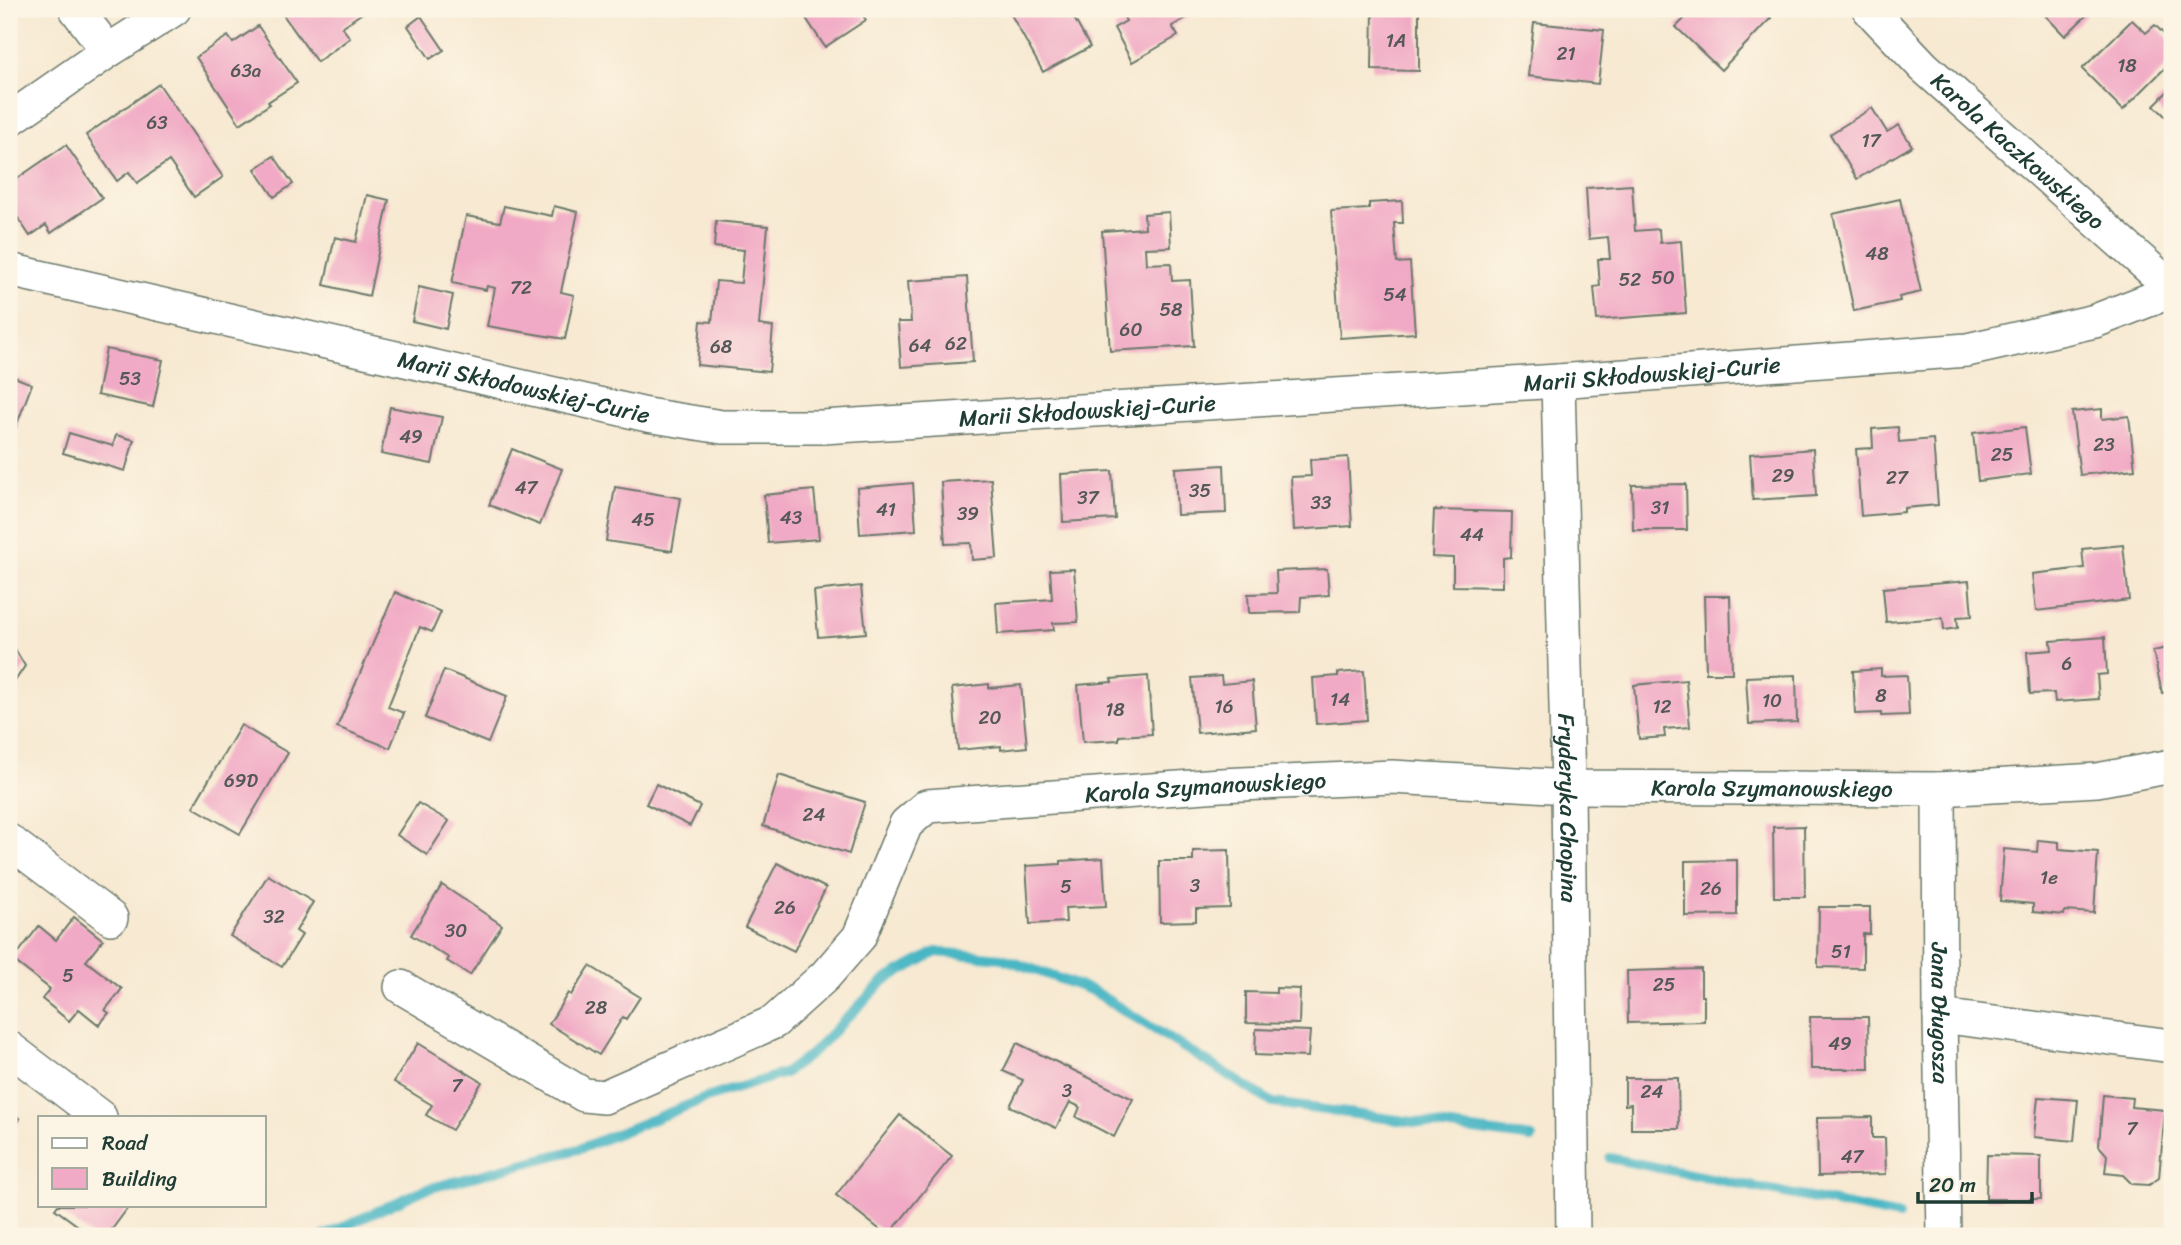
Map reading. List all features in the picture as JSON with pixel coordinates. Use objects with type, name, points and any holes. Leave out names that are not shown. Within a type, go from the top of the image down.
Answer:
[{"type":"street","points":[[76,9],[108,51]]},
{"type":"street","points":[[9,120],[174,9]]},
{"type":"street","name":"Karola Kaczkowskiego","points":[[1869,9],[1924,66],[2172,289]]},
{"type":"street","name":"Marii Skłodowskiej-Curie","points":[[9,270],[647,415],[722,427],[823,426],[1558,381],[1967,350],[2095,321],[2172,289]]},
{"type":"street","name":"Fryderyka Chopina","points":[[1558,381],[1568,787],[1573,1236]]},
{"type":"street","name":"Karola Szymanowskiego","points":[[401,987],[584,1095],[604,1097],[774,1022],[825,976],[859,937],[906,824],[927,806],[1220,785],[1392,777],[1568,787],[1939,789],[2097,780],[2172,766]]},
{"type":"street","name":"Jana Długosza","points":[[1939,789],[1944,1236]]},
{"type":"street","points":[[9,841],[111,918]]},
{"type":"street","points":[[1940,1016],[2172,1046]]},
{"type":"street","points":[[9,1048],[99,1116]]},
{"type":"building","points":[[279,9],[368,9],[342,27],[350,38],[317,62]]},
{"type":"building","points":[[800,9],[858,9],[866,20],[825,47]]},
{"type":"building","points":[[1069,9],[1090,47],[1043,72],[1009,11]]},
{"type":"building","points":[[1120,9],[1196,9],[1197,12],[1172,26],[1178,36],[1132,62],[1114,28],[1126,21]]},
{"type":"building","points":[[1373,9],[1419,9],[1419,71],[1372,70]]},
{"type":"building","points":[[1694,9],[1762,9],[1771,18],[1721,70],[1676,27]]},
{"type":"building","points":[[2039,9],[2093,9],[2065,36]]},
{"type":"building","points":[[421,16],[444,50],[430,59],[408,26]]},
{"type":"building","points":[[2132,20],[2146,33],[2155,25],[2172,42],[2172,61],[2123,110],[2082,69]]},
{"type":"building","points":[[1534,23],[1604,30],[1598,84],[1528,76]]},
{"type":"building","points":[[258,26],[297,83],[240,124],[196,57],[228,36],[233,43]]},
{"type":"building","points":[[159,84],[223,177],[194,197],[169,161],[137,183],[129,172],[117,181],[86,135]]},
{"type":"building","points":[[2172,87],[2172,123],[2154,105]]},
{"type":"building","points":[[1872,108],[1887,132],[1899,125],[1912,146],[1857,179],[1830,134]]},
{"type":"building","points":[[66,145],[102,198],[51,233],[46,225],[30,236],[9,205],[9,184]]},
{"type":"building","points":[[274,156],[293,184],[274,197],[255,169]]},
{"type":"building","points":[[1632,185],[1635,231],[1659,229],[1660,243],[1681,241],[1686,313],[1597,320],[1594,287],[1600,286],[1598,259],[1610,259],[1608,237],[1589,239],[1586,188]]},
{"type":"building","points":[[367,195],[389,200],[369,296],[324,285],[335,237],[356,242]]},
{"type":"building","points":[[1900,199],[1921,292],[1899,297],[1900,301],[1854,311],[1833,214]]},
{"type":"building","points":[[1402,201],[1403,223],[1394,223],[1397,263],[1410,262],[1415,333],[1340,338],[1331,211],[1369,209],[1369,203]]},
{"type":"building","points":[[504,206],[552,216],[554,206],[578,212],[561,292],[574,295],[565,339],[487,326],[495,288],[487,286],[486,290],[452,283],[466,216],[500,222]]},
{"type":"building","points":[[1169,212],[1171,247],[1145,248],[1146,264],[1171,263],[1172,281],[1190,280],[1194,346],[1110,351],[1102,231],[1145,228],[1144,214]]},
{"type":"building","points":[[716,221],[768,226],[759,325],[773,327],[769,372],[697,365],[701,321],[712,322],[716,281],[741,283],[744,250],[714,247]]},
{"type":"building","points":[[967,277],[973,362],[901,367],[898,322],[911,322],[908,281]]},
{"type":"building","points":[[419,287],[453,295],[446,329],[412,321]]},
{"type":"building","points":[[106,349],[163,360],[153,407],[97,395]]},
{"type":"building","points":[[9,375],[32,384],[11,440],[9,439]]},
{"type":"building","points":[[390,407],[442,417],[432,464],[381,454]]},
{"type":"building","points":[[2102,409],[2102,419],[2129,416],[2135,469],[2080,475],[2072,412]]},
{"type":"building","points":[[1898,427],[1899,442],[1933,439],[1938,505],[1904,508],[1904,512],[1861,516],[1856,449],[1873,448],[1872,429]]},
{"type":"building","points":[[2025,427],[2031,474],[1978,481],[1973,433]]},
{"type":"building","points":[[69,433],[113,446],[116,435],[134,440],[125,471],[63,453]]},
{"type":"building","points":[[512,449],[562,469],[540,525],[489,505]]},
{"type":"building","points":[[1813,449],[1816,496],[1753,500],[1750,454]]},
{"type":"building","points":[[1348,457],[1352,526],[1294,530],[1291,477],[1311,476],[1310,460]]},
{"type":"building","points":[[1224,465],[1226,513],[1177,515],[1175,468]]},
{"type":"building","points":[[1112,471],[1115,519],[1063,522],[1061,474]]},
{"type":"building","points":[[991,479],[997,558],[972,560],[971,543],[945,544],[941,482]]},
{"type":"building","points":[[913,483],[916,530],[860,534],[857,488]]},
{"type":"building","points":[[1686,484],[1687,530],[1633,530],[1632,485]]},
{"type":"building","points":[[615,487],[681,498],[672,551],[606,541]]},
{"type":"building","points":[[814,490],[819,539],[768,543],[764,495]]},
{"type":"building","points":[[1434,510],[1512,512],[1511,557],[1503,558],[1503,587],[1453,586],[1453,558],[1432,557]]},
{"type":"building","points":[[2123,545],[2129,600],[2036,611],[2032,574],[2084,568],[2082,549]]},
{"type":"building","points":[[1074,569],[1078,622],[1053,623],[1054,630],[998,634],[996,603],[1052,599],[1050,570]]},
{"type":"building","points":[[1327,569],[1329,595],[1301,597],[1300,612],[1249,613],[1248,594],[1277,593],[1276,571]]},
{"type":"building","points":[[1969,581],[1972,616],[1957,617],[1958,628],[1944,630],[1943,618],[1886,622],[1883,588]]},
{"type":"building","points":[[861,586],[866,633],[818,637],[814,591]]},
{"type":"building","points":[[395,592],[441,612],[432,632],[420,627],[388,707],[404,713],[390,748],[337,727]]},
{"type":"building","points":[[1704,596],[1730,596],[1732,673],[1706,673]]},
{"type":"building","points":[[2105,637],[2107,674],[2097,675],[2099,699],[2055,702],[2054,693],[2030,694],[2027,652],[2052,650],[2051,641]]},
{"type":"building","points":[[2172,647],[2172,691],[2162,693],[2153,651]]},
{"type":"building","points":[[15,649],[25,666],[9,690],[9,651]]},
{"type":"building","points":[[1881,669],[1881,676],[1907,675],[1909,715],[1855,714],[1853,671]]},
{"type":"building","points":[[444,670],[507,696],[488,743],[425,718]]},
{"type":"building","points":[[1364,671],[1367,720],[1316,724],[1313,678]]},
{"type":"building","points":[[1796,675],[1797,722],[1749,724],[1746,677]]},
{"type":"building","points":[[1148,676],[1152,734],[1119,736],[1119,740],[1083,742],[1078,685]]},
{"type":"building","points":[[1221,676],[1222,684],[1252,681],[1256,728],[1197,733],[1192,678]]},
{"type":"building","points":[[1686,680],[1690,727],[1664,729],[1665,737],[1639,739],[1634,685]]},
{"type":"building","points":[[989,684],[989,688],[1021,685],[1027,747],[1001,750],[1001,746],[958,750],[952,688]]},
{"type":"building","points":[[241,725],[288,753],[240,834],[193,807]]},
{"type":"building","points":[[779,775],[865,802],[849,854],[763,826]]},
{"type":"building","points":[[656,784],[700,806],[690,826],[646,804]]},
{"type":"building","points":[[418,803],[449,821],[427,855],[397,835]]},
{"type":"building","points":[[1804,826],[1805,897],[1774,897],[1773,827]]},
{"type":"building","points":[[2038,840],[2059,842],[2059,849],[2098,852],[2094,913],[2065,911],[2064,915],[2033,912],[2033,904],[2000,901],[2004,849],[2037,852]]},
{"type":"building","points":[[1229,850],[1230,908],[1196,909],[1196,921],[1160,922],[1159,861],[1193,861],[1193,851]]},
{"type":"building","points":[[1103,858],[1106,906],[1065,908],[1066,922],[1030,924],[1026,866]]},
{"type":"building","points":[[1737,860],[1737,915],[1685,916],[1685,861]]},
{"type":"building","points":[[777,863],[826,888],[794,951],[745,927]]},
{"type":"building","points":[[268,875],[313,902],[296,931],[302,935],[282,967],[230,936]]},
{"type":"building","points":[[442,885],[502,925],[470,975],[447,961],[449,958],[411,935]]},
{"type":"building","points":[[1819,907],[1870,907],[1870,934],[1863,934],[1863,968],[1818,967]]},
{"type":"building","points":[[74,917],[103,940],[86,961],[122,989],[105,1010],[109,1013],[99,1025],[79,1009],[69,1021],[42,999],[50,989],[13,960],[39,926],[56,940]]},
{"type":"building","points":[[590,966],[640,997],[626,1019],[623,1017],[599,1055],[549,1024],[568,993],[571,995]]},
{"type":"building","points":[[1701,969],[1704,1021],[1628,1023],[1627,971]]},
{"type":"building","points":[[1276,988],[1300,989],[1299,1024],[1246,1023],[1246,992],[1276,993]]},
{"type":"building","points":[[1810,1017],[1868,1017],[1869,1069],[1811,1069]]},
{"type":"building","points":[[1256,1029],[1310,1031],[1308,1057],[1255,1055]]},
{"type":"building","points":[[418,1043],[482,1082],[452,1130],[426,1115],[432,1105],[394,1082]]},
{"type":"building","points":[[1017,1043],[1133,1099],[1114,1137],[1076,1117],[1080,1107],[1070,1102],[1056,1128],[1010,1106],[1023,1080],[1003,1071]]},
{"type":"building","points":[[1625,1078],[1678,1078],[1679,1129],[1631,1129],[1631,1104],[1625,1105]]},
{"type":"building","points":[[2103,1095],[2132,1098],[2131,1107],[2165,1110],[2159,1178],[2149,1185],[2132,1184],[2123,1175],[2105,1173],[2107,1155],[2099,1146]]},
{"type":"building","points":[[2038,1097],[2078,1100],[2074,1141],[2034,1137]]},
{"type":"building","points":[[9,1110],[20,1119],[9,1135]]},
{"type":"building","points":[[900,1115],[952,1156],[888,1236],[836,1195]]},
{"type":"building","points":[[1872,1117],[1872,1138],[1885,1138],[1886,1174],[1818,1176],[1817,1118]]},
{"type":"building","points":[[1987,1155],[2041,1156],[2041,1199],[1986,1199]]},
{"type":"building","points":[[57,1206],[129,1206],[107,1236],[92,1236],[55,1209]]},
{"type":"waterway","points":[[324,1236],[423,1190],[579,1149],[706,1098],[785,1073],[811,1054],[885,980],[936,952],[1002,958],[1093,991],[1273,1103],[1532,1138]]},
{"type":"waterway","points":[[1610,1158],[1899,1216]]}]
